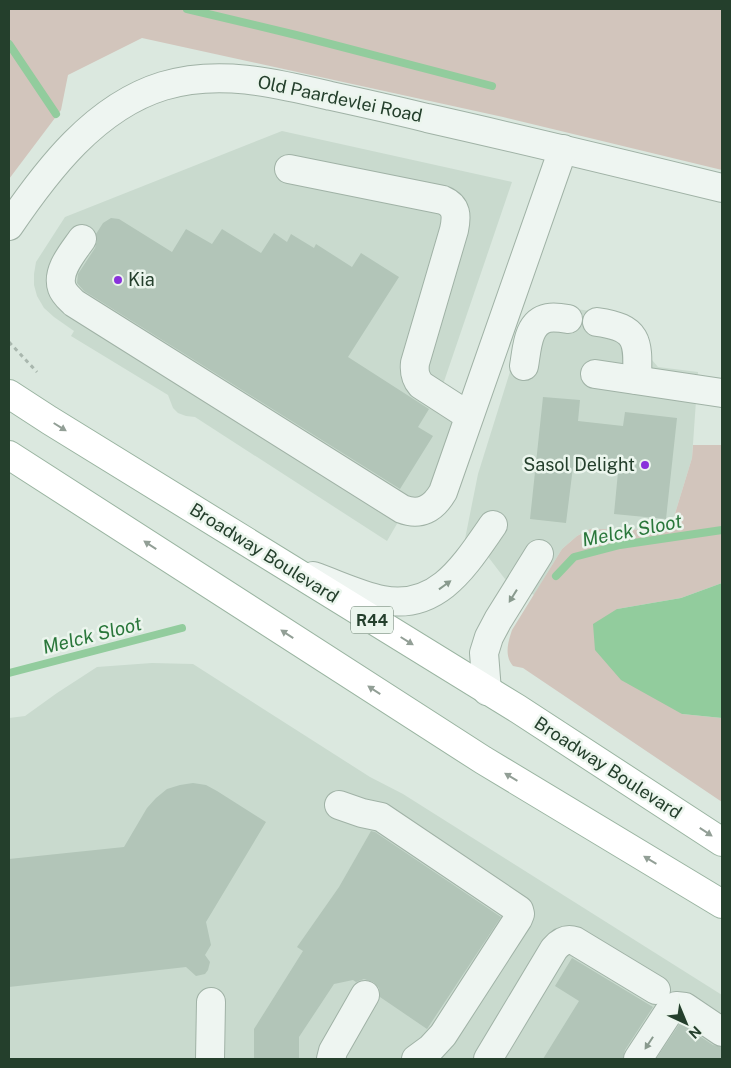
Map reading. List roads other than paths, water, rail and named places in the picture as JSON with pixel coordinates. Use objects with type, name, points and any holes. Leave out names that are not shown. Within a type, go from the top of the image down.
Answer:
[{"type":"main road","name":"Broadway Boulevard","points":[[9,394],[487,691],[722,842]]},
{"type":"main road","points":[[9,455],[483,760],[722,904]]},
{"type":"street","name":"Old Paardevlei Road","points":[[9,226],[33,190],[70,147],[98,121],[132,100],[154,90],[188,79],[219,77],[254,80],[314,92],[563,149],[722,188]]},
{"type":"street","points":[[82,239],[61,273],[60,283],[62,290],[74,303],[402,509],[418,513],[427,510],[439,498],[563,149]]},
{"type":"street","points":[[290,169],[443,200],[453,206],[456,216],[454,230],[414,372],[421,385],[469,416]]},
{"type":"street","points":[[524,366],[527,344],[532,329],[549,318],[568,318]]},
{"type":"street","points":[[597,322],[620,327],[630,334],[638,351],[636,380]]},
{"type":"street","points":[[595,374],[722,393]]},
{"type":"street","points":[[283,565],[371,597],[395,602],[408,601],[429,594],[452,580],[493,525]]},
{"type":"street","points":[[487,691],[484,653],[489,637],[539,554]]},
{"type":"street","points":[[339,805],[380,817],[519,910],[518,919],[442,1035],[431,1048],[416,1059]]},
{"type":"street","points":[[488,1059],[554,949],[562,941],[570,939],[575,941],[656,990]]},
{"type":"street","points":[[330,1059],[365,995]]},
{"type":"street","points":[[210,1059],[211,1002]]},
{"type":"street","points":[[638,1059],[670,1010],[676,1006],[685,1007],[722,1032]]},
{"type":"waterway","points":[[187,9],[492,86]]},
{"type":"waterway","points":[[9,44],[56,114]]},
{"type":"waterway","name":"Melck Sloot","points":[[556,576],[574,557],[620,545],[722,530]]},
{"type":"waterway","name":"Melck Sloot","points":[[9,673],[182,628]]},
{"type":"place","name":"Kia","points":[[118,280]]},
{"type":"place","name":"Sasol Delight","points":[[645,465]]}]
